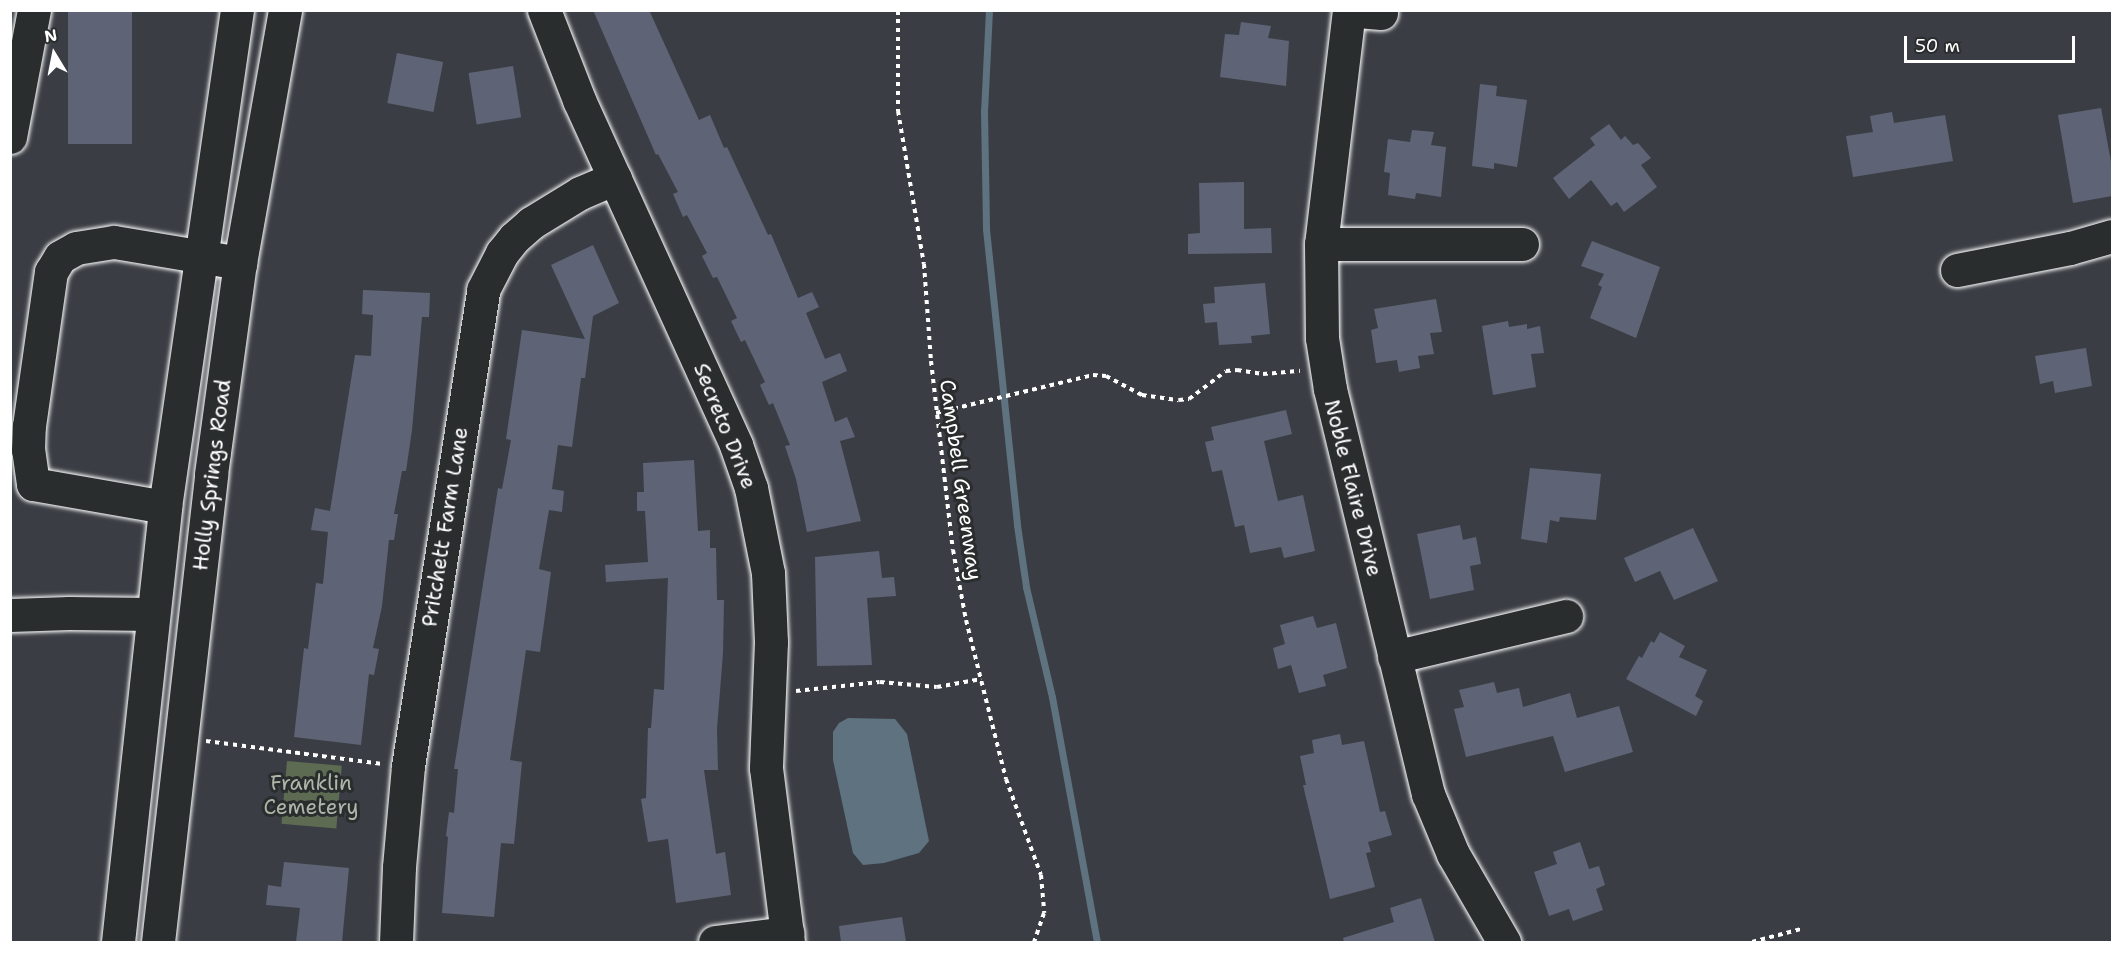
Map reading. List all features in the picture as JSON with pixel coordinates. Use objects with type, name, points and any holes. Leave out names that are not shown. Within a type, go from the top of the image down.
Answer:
[{"type":"street","points":[[10,137],[19,42],[34,10]]},
{"type":"street","name":"Holly Springs Road","points":[[118,942],[165,507],[199,256],[237,10]]},
{"type":"street","name":"Holly Springs Road","points":[[158,942],[191,634],[240,263],[285,10]]},
{"type":"street","name":"Secreto Drive","points":[[544,10],[559,53],[736,445],[761,528],[771,606],[766,768],[787,938]]},
{"type":"street","name":"Noble Flaire Drive","points":[[1381,13],[1349,10],[1321,244],[1320,308],[1329,389],[1420,763],[1439,823],[1468,885],[1504,942]]},
{"type":"street","name":"Pritchett Farm Lane","points":[[396,942],[399,867],[408,766],[483,290],[502,253],[531,223],[580,193],[615,178]]},
{"type":"street","points":[[1957,270],[2070,248],[2112,236]]},
{"type":"street","points":[[165,507],[33,484],[28,450],[29,426],[51,272],[60,258],[76,248],[114,242],[240,263]]},
{"type":"street","points":[[1321,244],[1522,244]]},
{"type":"street","points":[[10,615],[152,614]]},
{"type":"street","points":[[1394,657],[1566,616]]},
{"type":"street","points":[[716,942],[787,938]]},
{"type":"path","name":"Campbell Greenway","points":[[898,10],[898,111],[924,264],[936,413],[953,550],[981,679],[1006,779],[1041,875],[1044,913],[1034,942]]},
{"type":"path","points":[[936,413],[1080,377],[1106,376],[1142,395],[1179,400],[1190,399],[1226,371],[1277,374],[1312,369]]},
{"type":"path","points":[[790,691],[880,682],[937,687],[981,679]]},
{"type":"path","points":[[205,741],[386,764]]},
{"type":"path","points":[[1752,942],[1801,929]]},
{"type":"green space","name":"Franklin Cemetery","points":[[287,761],[342,766],[336,829],[282,824]]},
{"type":"water","points":[[848,718],[895,719],[907,734],[929,841],[919,853],[884,863],[863,865],[853,853],[833,760],[833,732],[839,723]]},
{"type":"building","points":[[68,10],[132,10],[132,144],[68,144]]},
{"type":"building","points":[[593,10],[649,10],[699,120],[710,115],[724,148],[727,147],[768,235],[771,234],[798,298],[812,292],[819,307],[806,313],[825,359],[840,353],[847,371],[822,382],[835,422],[847,417],[855,437],[840,441],[861,521],[807,532],[796,479],[785,446],[790,445],[773,403],[769,405],[760,385],[765,382],[745,340],[741,342],[731,321],[737,318],[717,277],[713,278],[702,256],[707,253],[687,215],[683,217],[673,194],[678,192],[658,154],[656,155]]},
{"type":"building","points":[[1241,22],[1271,26],[1268,38],[1289,41],[1286,86],[1220,77],[1225,34],[1239,35]]},
{"type":"building","points":[[397,53],[443,62],[433,112],[387,103]]},
{"type":"building","points":[[513,66],[521,117],[477,124],[469,73]]},
{"type":"building","points":[[1480,84],[1497,86],[1496,96],[1527,100],[1517,167],[1494,163],[1494,169],[1472,166]]},
{"type":"building","points":[[2101,108],[2112,167],[2112,196],[2073,203],[2058,115]]},
{"type":"building","points":[[1892,112],[1894,123],[1945,115],[1953,161],[1853,177],[1846,136],[1873,132],[1870,116]]},
{"type":"building","points":[[1609,124],[1621,140],[1625,136],[1633,145],[1638,143],[1651,158],[1641,165],[1657,187],[1624,212],[1617,202],[1611,206],[1591,180],[1569,199],[1553,178],[1595,145],[1590,138]]},
{"type":"building","points":[[1412,130],[1434,132],[1431,145],[1446,147],[1441,197],[1416,193],[1415,199],[1388,195],[1390,173],[1384,172],[1388,139],[1410,142]]},
{"type":"building","points":[[1244,182],[1244,229],[1271,228],[1272,253],[1188,254],[1188,234],[1200,233],[1199,183]]},
{"type":"building","points":[[1592,241],[1660,267],[1636,338],[1590,318],[1602,287],[1598,285],[1604,274],[1581,266]]},
{"type":"building","points":[[593,245],[619,303],[593,316],[585,378],[581,378],[572,447],[558,445],[552,489],[564,491],[562,512],[549,510],[539,569],[551,572],[540,652],[526,650],[510,760],[522,762],[514,844],[501,843],[494,917],[442,913],[448,837],[446,836],[449,812],[454,813],[458,769],[454,769],[498,488],[502,489],[511,440],[506,439],[522,330],[585,339],[551,265]]},
{"type":"building","points":[[1265,283],[1270,334],[1251,336],[1252,343],[1219,345],[1217,322],[1205,323],[1203,304],[1215,303],[1214,287]]},
{"type":"building","points":[[363,290],[430,293],[429,317],[422,317],[412,430],[406,471],[402,471],[394,514],[398,514],[394,540],[389,540],[382,606],[373,648],[379,649],[374,675],[369,674],[361,745],[294,737],[304,648],[308,649],[316,583],[323,584],[328,532],[311,530],[315,508],[330,511],[355,355],[371,356],[373,315],[362,314]]},
{"type":"building","points":[[1436,299],[1442,332],[1430,333],[1434,354],[1418,356],[1420,368],[1399,372],[1397,360],[1376,363],[1371,330],[1378,328],[1374,309]]},
{"type":"building","points":[[1508,321],[1509,327],[1527,324],[1527,329],[1540,326],[1544,353],[1531,354],[1536,387],[1493,395],[1482,326]]},
{"type":"building","points":[[2086,348],[2092,386],[2055,393],[2053,381],[2040,384],[2035,356]]},
{"type":"building","points":[[1286,410],[1292,434],[1264,441],[1278,501],[1303,495],[1315,551],[1284,558],[1281,547],[1250,553],[1244,525],[1235,527],[1222,470],[1212,472],[1205,442],[1214,440],[1211,427]]},
{"type":"building","points":[[694,460],[698,531],[710,530],[710,548],[716,548],[717,600],[724,600],[723,653],[717,729],[718,770],[704,770],[716,854],[725,852],[731,895],[676,903],[668,839],[648,842],[641,799],[646,798],[648,728],[651,728],[654,689],[664,690],[668,578],[606,582],[605,565],[648,562],[645,511],[637,511],[637,492],[644,492],[643,463]]},
{"type":"building","points":[[1530,468],[1601,474],[1596,520],[1560,517],[1559,522],[1550,520],[1547,543],[1521,539]]},
{"type":"building","points":[[1460,525],[1463,540],[1476,537],[1481,564],[1470,566],[1474,590],[1430,599],[1417,534]]},
{"type":"building","points":[[1693,528],[1718,581],[1674,600],[1660,571],[1635,582],[1624,558]]},
{"type":"building","points":[[879,551],[882,578],[894,577],[896,596],[867,598],[872,665],[817,666],[815,557]]},
{"type":"building","points":[[1313,616],[1317,628],[1336,623],[1347,668],[1323,675],[1326,686],[1299,693],[1291,665],[1278,669],[1273,648],[1285,644],[1280,625]]},
{"type":"building","points":[[1660,632],[1685,646],[1679,657],[1707,670],[1695,696],[1703,701],[1696,716],[1626,679],[1639,656],[1642,658],[1651,641],[1654,643]]},
{"type":"building","points":[[1494,682],[1497,693],[1519,688],[1523,707],[1570,693],[1577,718],[1619,706],[1633,752],[1565,772],[1553,736],[1466,757],[1454,709],[1464,707],[1459,690]]},
{"type":"building","points":[[1340,734],[1342,745],[1364,741],[1380,812],[1385,811],[1392,835],[1368,842],[1371,852],[1366,853],[1375,887],[1330,899],[1303,785],[1306,785],[1300,756],[1314,753],[1312,740]]},
{"type":"building","points":[[1580,842],[1589,869],[1599,866],[1605,885],[1596,889],[1603,910],[1573,921],[1569,909],[1549,916],[1534,872],[1557,864],[1553,852]]},
{"type":"building","points":[[284,862],[349,868],[342,942],[296,942],[300,908],[266,905],[268,885],[281,887]]},
{"type":"building","points":[[1421,898],[1435,942],[1344,942],[1343,938],[1394,922],[1390,908]]},
{"type":"building","points":[[902,917],[906,942],[841,942],[839,926]]},
{"type":"waterway","points":[[989,10],[984,111],[986,229],[1017,525],[1026,587],[1052,697],[1097,942]]}]
